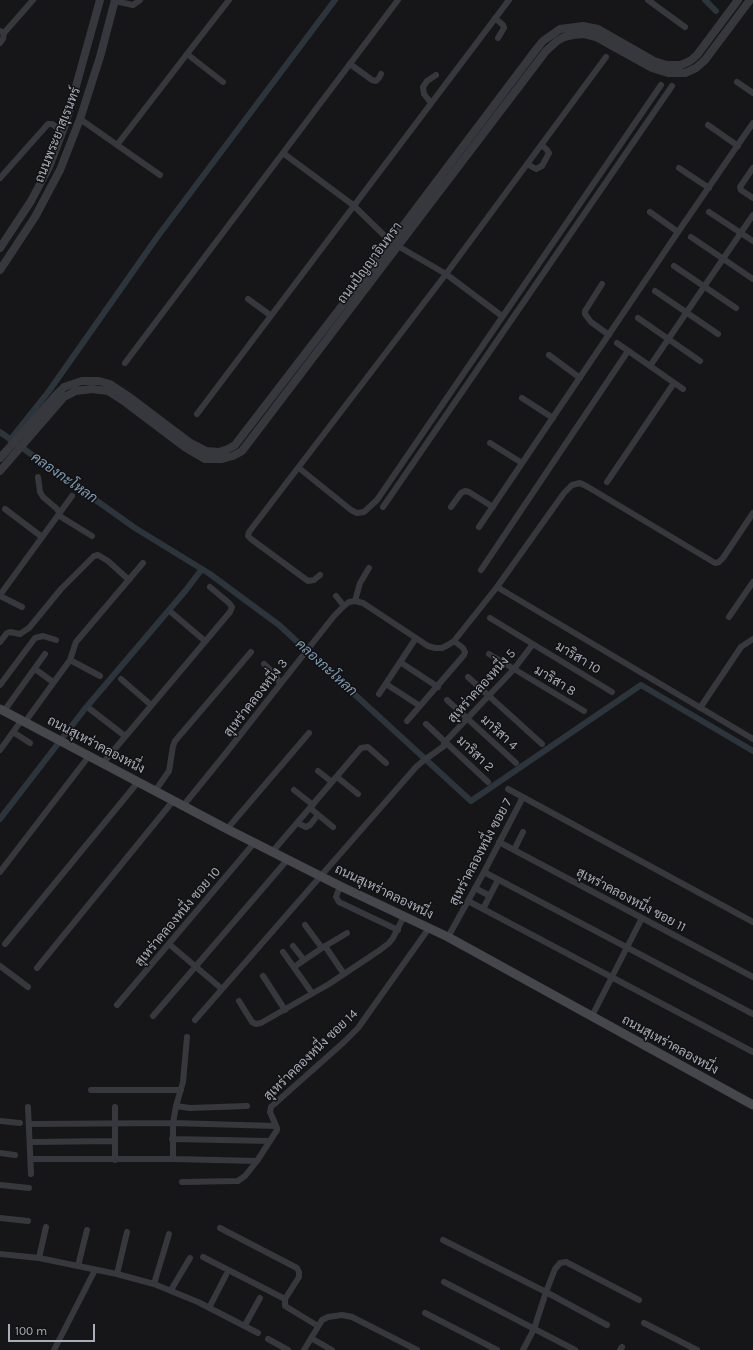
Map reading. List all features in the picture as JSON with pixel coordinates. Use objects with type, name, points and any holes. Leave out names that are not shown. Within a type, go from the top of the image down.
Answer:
[{"type":"main road","name":"ถนนสุเหร่าคลองหนึ่ง","points":[[2,710],[227,829],[288,858],[340,886],[448,937],[753,1105]]},
{"type":"street","points":[[0,43],[3,39],[2,32],[33,0]]},
{"type":"street","name":"ถนนพระยาสุเรนทร์","points":[[0,248],[31,201],[49,167],[62,131],[100,0]]},
{"type":"street","points":[[115,1],[133,5],[140,0]]},
{"type":"street","points":[[117,145],[229,0]]},
{"type":"street","points":[[125,363],[398,0]]},
{"type":"street","points":[[197,414],[270,315],[509,0]]},
{"type":"street","points":[[648,0],[685,27]]},
{"type":"street","name":"ถนนปัญญาอินทรา","points":[[0,471],[64,397],[76,391],[100,389],[108,391],[125,402],[195,454],[205,459],[222,459],[233,456],[242,451],[538,47],[550,35],[560,30],[583,26],[598,30],[654,61],[667,65],[681,65],[690,61],[697,55],[738,0]]},
{"type":"street","name":"ถนนปัญญาอินทรา","points":[[0,458],[64,387],[71,384],[90,381],[99,381],[110,384],[198,448],[206,452],[219,452],[235,445],[546,52],[557,41],[564,37],[584,34],[596,37],[652,68],[668,73],[685,72],[696,68],[705,60],[750,0]]},
{"type":"street","name":"ถนนพระยาสุเรนทร์","points":[[0,270],[35,217],[60,170],[80,120],[100,57],[115,1]]},
{"type":"street","points":[[495,18],[503,25],[504,28],[498,38]]},
{"type":"street","points":[[187,54],[223,82]]},
{"type":"street","points":[[320,575],[314,580],[308,581],[251,539],[248,536],[249,532],[446,274],[606,57]]},
{"type":"street","points":[[350,64],[372,80],[376,81],[381,74]]},
{"type":"street","points":[[431,103],[424,94],[423,86],[436,75]]},
{"type":"street","points":[[736,82],[753,93]]},
{"type":"street","points":[[299,468],[351,510],[357,513],[364,512],[377,500],[661,85]]},
{"type":"street","points":[[383,507],[672,86]]},
{"type":"street","points":[[80,120],[160,175]]},
{"type":"street","points":[[478,527],[753,123]]},
{"type":"street","points":[[0,178],[48,124],[52,124],[62,131]]},
{"type":"street","points":[[708,125],[738,146]]},
{"type":"street","points":[[527,164],[536,169],[542,166],[549,153],[542,145]]},
{"type":"street","points":[[283,153],[353,205],[395,244],[446,274],[504,313],[514,317]]},
{"type":"street","points":[[679,168],[709,188]]},
{"type":"street","points":[[753,168],[740,187],[741,190],[753,198]]},
{"type":"street","points":[[650,212],[678,232]]},
{"type":"street","points":[[710,212],[753,241]]},
{"type":"street","points":[[650,366],[753,215]]},
{"type":"street","points":[[691,237],[753,279]]},
{"type":"street","points":[[674,266],[736,308]]},
{"type":"street","points":[[602,284],[585,311],[585,314],[591,322],[609,335]]},
{"type":"street","points":[[655,291],[718,334]]},
{"type":"street","points":[[248,299],[270,315]]},
{"type":"street","points":[[638,318],[700,361]]},
{"type":"street","points":[[497,324],[505,330]]},
{"type":"street","points":[[617,343],[683,389]]},
{"type":"street","points":[[481,570],[628,351]]},
{"type":"street","points":[[549,355],[580,378]]},
{"type":"street","points":[[607,482],[674,383]]},
{"type":"street","points":[[522,398],[553,418]]},
{"type":"street","points":[[490,442],[522,463]]},
{"type":"street","points":[[38,477],[40,492],[56,508],[59,514],[92,536]]},
{"type":"street","points":[[369,568],[360,583],[355,601],[363,603],[428,646],[442,648],[454,641],[497,587],[572,484],[580,483],[588,487],[715,563],[719,562],[723,558],[753,513]]},
{"type":"street","points":[[451,507],[461,493],[465,491],[493,507]]},
{"type":"street","points":[[22,607],[0,595],[72,496]]},
{"type":"street","points":[[5,509],[42,537]]},
{"type":"street","points":[[0,642],[7,633],[10,632],[20,634],[28,628],[61,589],[94,556],[98,555],[108,561],[129,580]]},
{"type":"street","points":[[0,750],[12,732],[23,722],[70,660],[76,642],[143,563]]},
{"type":"street","points":[[729,617],[753,582]]},
{"type":"street","points":[[103,763],[230,612],[232,607],[229,603],[210,587]]},
{"type":"street","points":[[497,587],[753,739]]},
{"type":"street","points":[[336,596],[344,606]]},
{"type":"street","name":"สุเหร่าคลองหนึ่ง 3","points":[[183,806],[334,616],[349,602],[355,601]]},
{"type":"street","points":[[172,613],[205,641]]},
{"type":"street","name":"มาริสา 10","points":[[490,618],[612,692]]},
{"type":"street","points":[[0,685],[32,641],[42,636],[56,640]]},
{"type":"street","points":[[379,694],[416,638]]},
{"type":"street","points":[[700,708],[740,647],[753,639]]},
{"type":"street","points":[[407,721],[438,687],[464,655],[465,652],[463,648],[454,641]]},
{"type":"street","name":"สุเหร่าคลองหนึ่ง 5","points":[[195,1020],[423,761],[444,746],[446,742],[514,669],[533,644]]},
{"type":"street","points":[[155,791],[169,771],[175,741],[251,652]]},
{"type":"street","points":[[2,710],[35,669],[45,654]]},
{"type":"street","name":"มาริสา 8","points":[[489,654],[584,711]]},
{"type":"street","points":[[70,660],[100,676]]},
{"type":"street","points":[[400,662],[438,687]]},
{"type":"street","points":[[264,664],[275,674],[280,684]]},
{"type":"street","points":[[35,669],[53,682]]},
{"type":"street","points":[[468,677],[542,744]]},
{"type":"street","points":[[121,679],[151,705]]},
{"type":"street","points":[[386,684],[420,706]]},
{"type":"street","name":"มาริสา 4","points":[[447,700],[516,763]]},
{"type":"street","points":[[90,709],[125,736]]},
{"type":"street","name":"มาริสา 2","points":[[426,724],[488,782]]},
{"type":"street","points":[[12,732],[30,743]]},
{"type":"street","points":[[227,829],[309,733]]},
{"type":"street","points":[[273,851],[361,748],[368,747],[386,763]]},
{"type":"street","points":[[0,872],[2,865],[88,756]]},
{"type":"street","points":[[318,771],[332,782]]},
{"type":"street","points":[[337,777],[358,794]]},
{"type":"street","points":[[5,944],[138,782]]},
{"type":"street","points":[[508,789],[753,922]]},
{"type":"street","points":[[294,790],[312,806],[318,815],[333,827]]},
{"type":"street","name":"สุเหร่าคลองหนึ่ง ซอย 7","points":[[448,937],[523,797]]},
{"type":"street","points":[[37,968],[173,801]]},
{"type":"street","points":[[297,824],[306,827],[318,815]]},
{"type":"street","points":[[514,850],[523,832]]},
{"type":"street","name":"สุเหร่าคลองหนึ่ง ซอย 10","points":[[117,1005],[255,842]]},
{"type":"street","name":"สุเหร่าคลองหนึ่ง ซอย 11","points":[[499,842],[753,976]]},
{"type":"street","points":[[153,1016],[288,858]]},
{"type":"street","points":[[484,872],[753,1014]]},
{"type":"street","points":[[483,909],[498,880]]},
{"type":"street","points":[[340,886],[336,897],[339,902],[398,930]]},
{"type":"street","points":[[475,888],[490,896]]},
{"type":"street","points":[[468,901],[753,1052]]},
{"type":"street","points":[[239,1001],[252,1022],[256,1024],[285,1010],[344,974],[389,943],[398,930],[404,916]]},
{"type":"street","points":[[592,1016],[642,918]]},
{"type":"street","points":[[305,925],[344,974]]},
{"type":"street","name":"สุเหร่าคลองหนึ่ง ซอย 14","points":[[276,1126],[270,1112],[271,1107],[358,1028],[429,928]]},
{"type":"street","points":[[294,967],[347,933]]},
{"type":"street","points":[[169,944],[222,989]]},
{"type":"street","points":[[293,946],[304,960]]},
{"type":"street","points":[[283,952],[312,993]]},
{"type":"street","points":[[0,966],[28,987]]},
{"type":"street","points":[[263,976],[285,1010]]},
{"type":"street","points":[[173,1159],[173,1123],[183,1082],[187,1037]]},
{"type":"street","points":[[91,1090],[181,1090]]},
{"type":"street","points":[[176,1106],[190,1108],[248,1106]]},
{"type":"street","points":[[28,1107],[31,1174]]},
{"type":"street","points":[[115,1107],[116,1160]]},
{"type":"street","points":[[0,1121],[20,1123]]},
{"type":"street","points":[[29,1124],[173,1123],[276,1126],[277,1130],[257,1161],[245,1176],[238,1181],[182,1182]]},
{"type":"street","points":[[172,1139],[270,1141]]},
{"type":"street","points":[[30,1142],[115,1141]]},
{"type":"street","points":[[0,1153],[15,1155]]},
{"type":"street","points":[[31,1159],[173,1159],[257,1161]]},
{"type":"street","points":[[0,1185],[29,1188]]},
{"type":"street","points":[[0,1218],[28,1221]]},
{"type":"street","points":[[39,1258],[46,1227]]},
{"type":"street","points":[[220,1228],[297,1268],[299,1277],[285,1300],[285,1306],[318,1326]]},
{"type":"street","points":[[78,1266],[87,1230]]},
{"type":"street","points":[[117,1274],[127,1232]]},
{"type":"street","points":[[154,1284],[169,1234]]},
{"type":"street","points":[[442,1240],[546,1292],[607,1325]]},
{"type":"street","points":[[0,1254],[39,1258],[117,1274],[154,1284],[171,1290],[258,1333]]},
{"type":"street","points":[[203,1257],[285,1300]]},
{"type":"street","points":[[171,1290],[190,1258]]},
{"type":"street","points":[[523,1350],[534,1329],[555,1269],[563,1262],[639,1300]]},
{"type":"street","points":[[54,1350],[95,1270]]},
{"type":"street","points":[[209,1308],[226,1275]]},
{"type":"street","points":[[444,1282],[575,1350]]},
{"type":"street","points":[[245,1326],[260,1298]]},
{"type":"street","points":[[425,1313],[497,1350]]},
{"type":"street","points":[[304,1350],[322,1320],[342,1314],[352,1317],[417,1350]]},
{"type":"street","points":[[644,1323],[698,1350]]},
{"type":"street","points":[[311,1338],[332,1350]]},
{"type":"street","points":[[268,1340],[288,1350]]},
{"type":"waterway","points":[[10,440],[49,391],[158,236],[335,0]]},
{"type":"waterway","points":[[705,0],[716,11]]},
{"type":"waterway","name":"คลองกะโหลก","points":[[0,432],[135,528],[210,574],[279,625],[471,801],[641,685],[753,751]]},
{"type":"waterway","points":[[0,819],[84,710],[186,590],[202,569]]}]
